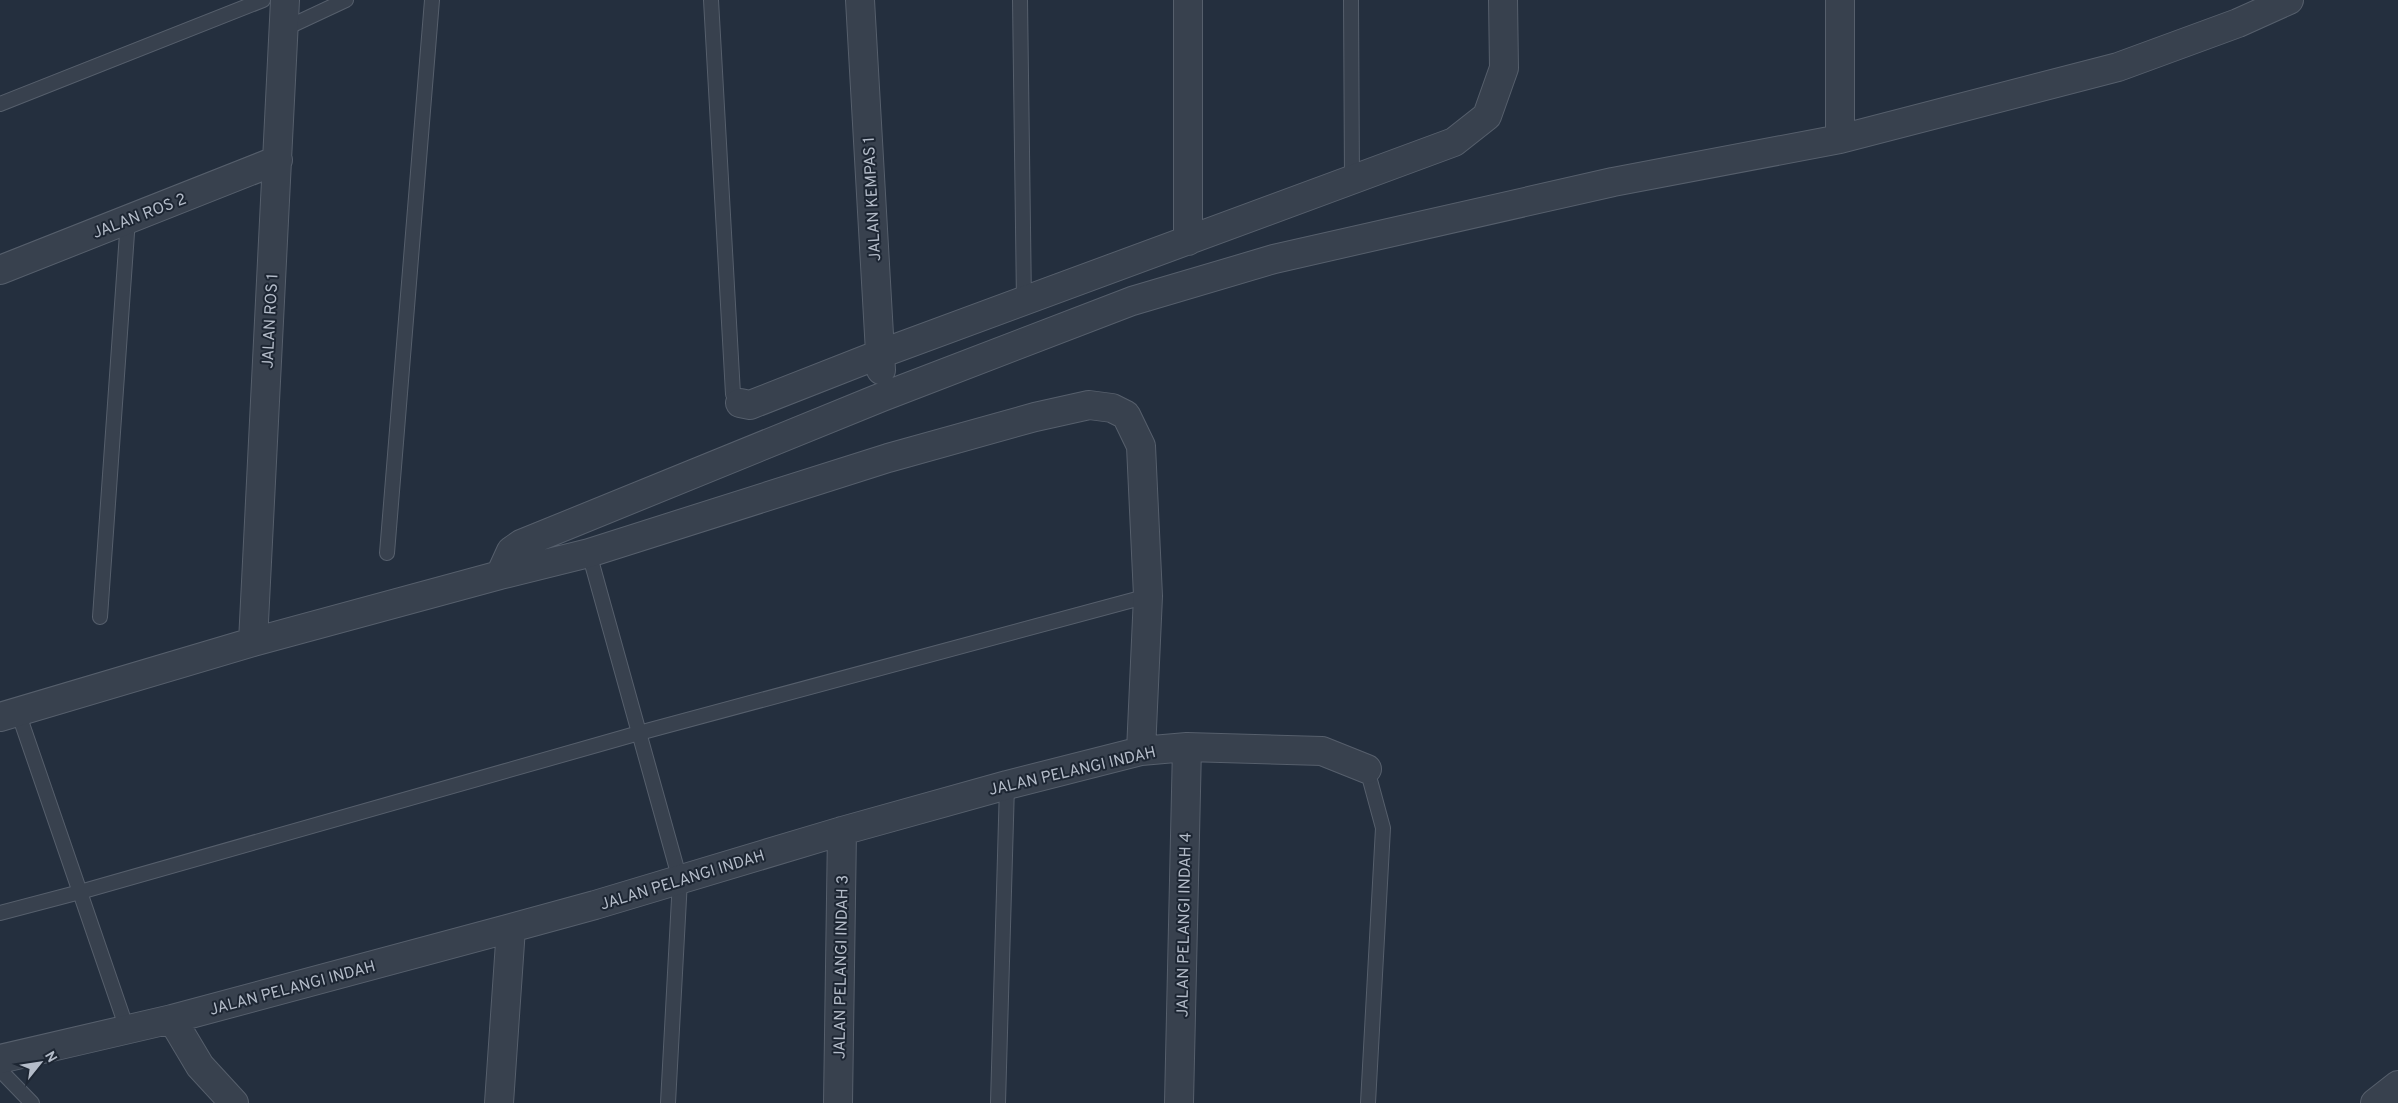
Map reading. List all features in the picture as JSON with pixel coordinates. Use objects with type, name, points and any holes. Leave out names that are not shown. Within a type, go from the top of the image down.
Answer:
[{"type":"street","name":"JALAN ROS 1","points":[[253,642],[285,0]]},
{"type":"street","name":"JALAN KEMPAS 1","points":[[860,0],[882,397]]},
{"type":"street","points":[[1188,0],[1188,241]]},
{"type":"street","points":[[740,403],[750,405],[880,354],[1454,142],[1487,116],[1504,68],[1503,0]]},
{"type":"street","points":[[1840,0],[1840,139]]},
{"type":"street","points":[[500,575],[511,551],[521,544],[882,397],[1132,302],[1274,260],[1613,182],[1840,139],[2118,67],[2238,23],[2289,0]]},
{"type":"street","name":"JALAN ROS 2","points":[[0,270],[278,160]]},
{"type":"street","points":[[9,715],[253,642],[500,575],[589,553],[888,458],[1036,417],[1089,406],[1112,408],[1126,415],[1142,446],[1148,596],[1142,751]]},
{"type":"street","name":"JALAN PELANGI INDAH","points":[[0,1059],[172,1019],[511,928],[842,831],[1006,785],[1142,751],[1187,747],[1322,751],[1367,770]]},
{"type":"street","name":"JALAN PELANGI INDAH 4","points":[[1179,1103],[1187,747]]},
{"type":"street","name":"JALAN PELANGI INDAH 3","points":[[838,1103],[842,831]]},
{"type":"street","points":[[500,1103],[511,928]]},
{"type":"street","points":[[172,1019],[200,1066],[234,1103]]},
{"type":"street","points":[[2375,1103],[2398,1087]]},
{"type":"lane","points":[[0,104],[263,0]]},
{"type":"lane","points":[[284,29],[346,0]]},
{"type":"lane","points":[[387,553],[432,0]]},
{"type":"lane","points":[[711,0],[733,394],[740,403]]},
{"type":"lane","points":[[1020,0],[1024,302]]},
{"type":"lane","points":[[1351,0],[1352,181]]},
{"type":"lane","points":[[100,616],[128,218]]},
{"type":"lane","points":[[589,553],[680,880],[668,1103]]},
{"type":"lane","points":[[0,913],[80,892],[638,733],[1148,596]]},
{"type":"lane","points":[[9,715],[80,892],[127,1029]]},
{"type":"lane","points":[[1367,770],[1383,828],[1368,1103]]},
{"type":"lane","points":[[998,1103],[1006,785]]},
{"type":"lane","points":[[0,1070],[32,1103]]}]
